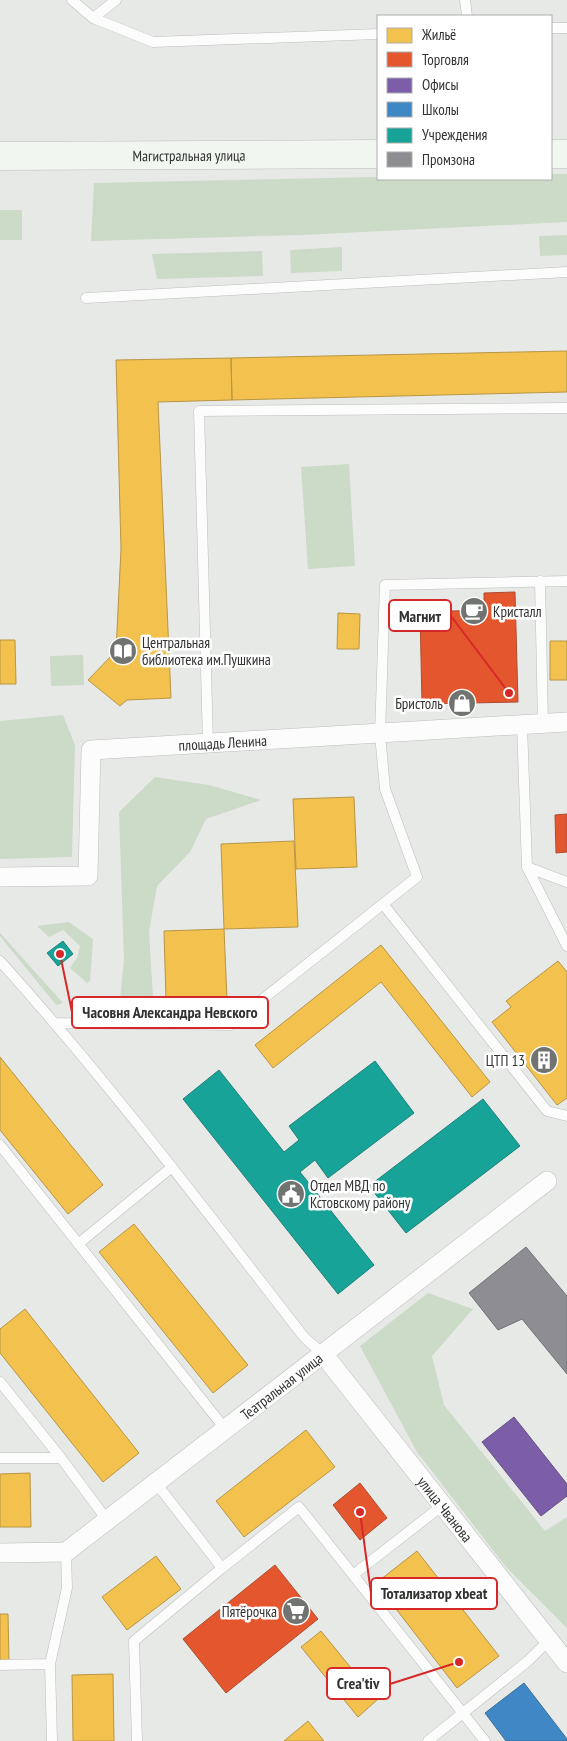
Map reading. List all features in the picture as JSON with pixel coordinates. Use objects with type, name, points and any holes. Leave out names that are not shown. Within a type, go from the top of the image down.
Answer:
[{"type":"main road","name":"Магистральная улица","points":[[0,156],[377,154]]},
{"type":"main road","points":[[552,154],[567,154]]},
{"type":"street","name":"площадь Ленина","points":[[0,877],[88,876],[91,750],[567,722]]},
{"type":"street","name":"Театральная улица","points":[[66,1552],[324,1355],[547,1181]]},
{"type":"street","name":"улица Чванова","points":[[324,1355],[567,1663]]},
{"type":"street","points":[[0,1553],[66,1552]]},
{"type":"lane","points":[[72,0],[92,18],[153,42],[377,34]]},
{"type":"lane","points":[[92,18],[116,0]]},
{"type":"lane","points":[[465,0],[467,15]]},
{"type":"lane","points":[[552,28],[567,28]]},
{"type":"lane","points":[[86,298],[567,272]]},
{"type":"lane","points":[[208,744],[199,411],[567,408]]},
{"type":"lane","points":[[540,581],[543,724]]},
{"type":"lane","points":[[56,1023],[230,1025],[418,877],[385,789],[380,734],[385,585],[567,581]]},
{"type":"lane","points":[[522,725],[526,866],[567,946]]},
{"type":"lane","points":[[526,866],[567,882]]},
{"type":"lane","points":[[383,904],[547,1112],[567,1116]]},
{"type":"lane","points":[[0,961],[56,1023],[172,1167],[304,1337],[324,1355]]},
{"type":"lane","points":[[0,1145],[226,1430]]},
{"type":"lane","points":[[78,1244],[172,1167]]},
{"type":"lane","points":[[0,1382],[61,1458],[107,1520]]},
{"type":"lane","points":[[0,1458],[61,1458]]},
{"type":"lane","points":[[156,1483],[222,1568]]},
{"type":"lane","points":[[353,1574],[442,1505]]},
{"type":"lane","points":[[138,1741],[134,1641],[299,1507],[485,1741]]},
{"type":"lane","points":[[52,1741],[50,1664],[67,1588],[66,1552]]},
{"type":"lane","points":[[428,1741],[528,1661],[548,1641]]},
{"type":"lane","points":[[0,1665],[50,1664]]},
{"type":"green space","points":[[552,174],[567,174],[567,222],[302,235],[91,241],[94,183],[377,177],[377,180],[552,180]]},
{"type":"green space","points":[[0,210],[22,210],[22,240],[0,240]]},
{"type":"green space","points":[[567,235],[567,255],[540,256],[539,236]]},
{"type":"green space","points":[[342,247],[342,271],[291,273],[290,250]]},
{"type":"green space","points":[[262,251],[263,276],[157,279],[152,254]]},
{"type":"green space","points":[[349,464],[355,566],[308,569],[301,467]]},
{"type":"green space","points":[[83,655],[84,685],[51,686],[50,656]]},
{"type":"green space","points":[[63,715],[75,745],[72,857],[0,859],[0,721]]},
{"type":"green space","points":[[155,777],[209,785],[261,800],[206,819],[190,852],[157,886],[149,932],[154,1013],[120,1000],[124,960],[119,812]]},
{"type":"green space","points":[[69,922],[93,939],[90,981],[87,983],[70,968],[77,958],[80,946],[63,930],[49,937],[37,926]]},
{"type":"green space","points":[[0,933],[63,1003],[56,1005],[0,936]]},
{"type":"green space","points":[[428,1293],[473,1309],[432,1356],[444,1405],[545,1531],[567,1517],[567,1628],[506,1567],[417,1452],[360,1346]]},
{"type":"building: Жильё","points":[[567,351],[567,392],[232,400],[231,358]]},
{"type":"building: Жильё","points":[[231,358],[232,400],[158,402],[171,698],[127,700],[120,706],[88,680],[116,651],[121,549],[116,360]]},
{"type":"building: Жильё","points":[[338,613],[360,614],[359,649],[337,649]]},
{"type":"building: Жильё","points":[[0,640],[15,640],[16,684],[0,684]]},
{"type":"building: Жильё","points":[[550,641],[567,641],[567,680],[550,680]]},
{"type":"building: Жильё","points":[[354,797],[357,867],[296,869],[293,799]]},
{"type":"building: Жильё","points":[[294,841],[298,927],[224,929],[221,844]]},
{"type":"building: Жильё","points":[[224,929],[227,999],[166,1001],[164,931]]},
{"type":"building: Жильё","points":[[381,945],[490,1082],[472,1097],[381,982],[273,1068],[255,1045]]},
{"type":"building: Жильё","name":"ЦТП 13","points":[[558,961],[567,972],[567,1098],[557,1105],[492,1022],[511,1007],[506,1001]]},
{"type":"building: Жильё","points":[[0,1057],[103,1185],[68,1214],[0,1130]]},
{"type":"building: Жильё","points":[[134,1224],[248,1365],[213,1393],[99,1252]]},
{"type":"building: Жильё","points":[[25,1309],[139,1453],[103,1482],[0,1353],[0,1329]]},
{"type":"building: Жильё","points":[[306,1430],[335,1467],[244,1537],[216,1501]]},
{"type":"building: Жильё","points":[[30,1473],[31,1527],[0,1527],[0,1474]]},
{"type":"building: Жильё","points":[[417,1551],[499,1656],[457,1688],[376,1583]]},
{"type":"building: Жильё","points":[[156,1556],[181,1589],[127,1630],[102,1597]]},
{"type":"building: Жильё","points":[[0,1614],[8,1614],[9,1661],[0,1661]]},
{"type":"building: Жильё","points":[[321,1631],[377,1700],[358,1717],[301,1647]]},
{"type":"building: Жильё","points":[[113,1674],[114,1741],[73,1741],[72,1675]]},
{"type":"building: Жильё","points":[[308,1721],[324,1741],[284,1741]]},
{"type":"building: Торговля","points":[[515,592],[518,702],[422,704],[420,612],[484,610],[484,593]]},
{"type":"building: Торговля","points":[[567,814],[567,852],[556,853],[555,815]]},
{"type":"building: Торговля","points":[[360,1483],[387,1518],[360,1540],[333,1505]]},
{"type":"building: Торговля","points":[[275,1565],[318,1619],[226,1693],[183,1639]]},
{"type":"building: Офисы","points":[[514,1417],[567,1484],[567,1496],[541,1516],[482,1442]]},
{"type":"building: Школы","points":[[524,1683],[567,1741],[506,1741],[485,1713]]},
{"type":"building: Учреждения","points":[[63,941],[73,954],[58,966],[47,953]]},
{"type":"building: Учреждения","points":[[375,1061],[414,1113],[328,1178],[315,1160],[300,1172],[374,1265],[338,1294],[183,1099],[219,1070],[284,1152],[299,1140],[289,1126]]},
{"type":"building: Учреждения","points":[[483,1099],[520,1146],[406,1233],[369,1186]]},
{"type":"building: Промзона","points":[[526,1247],[567,1296],[567,1374],[522,1319],[498,1330],[469,1293]]},
{"type":"place","name":"Кристалл","points":[[474,611]]},
{"type":"place","name":"Центральная библиотека им.Пушкина","points":[[123,651]]},
{"type":"place","name":"Магнит","points":[[509,693]]},
{"type":"place","name":"Бристоль","points":[[462,703]]},
{"type":"place","name":"Часовня Александра Невского","points":[[60,954]]},
{"type":"place","name":"ЦТП 13","points":[[544,1060]]},
{"type":"place","name":"Отдел МВД по Кстовскому району","points":[[291,1194]]},
{"type":"place","name":"Тотализатор xbeat","points":[[360,1512]]},
{"type":"place","name":"Пятёрочка","points":[[296,1611]]},
{"type":"place","name":"Crea'tiv","points":[[459,1662]]}]
